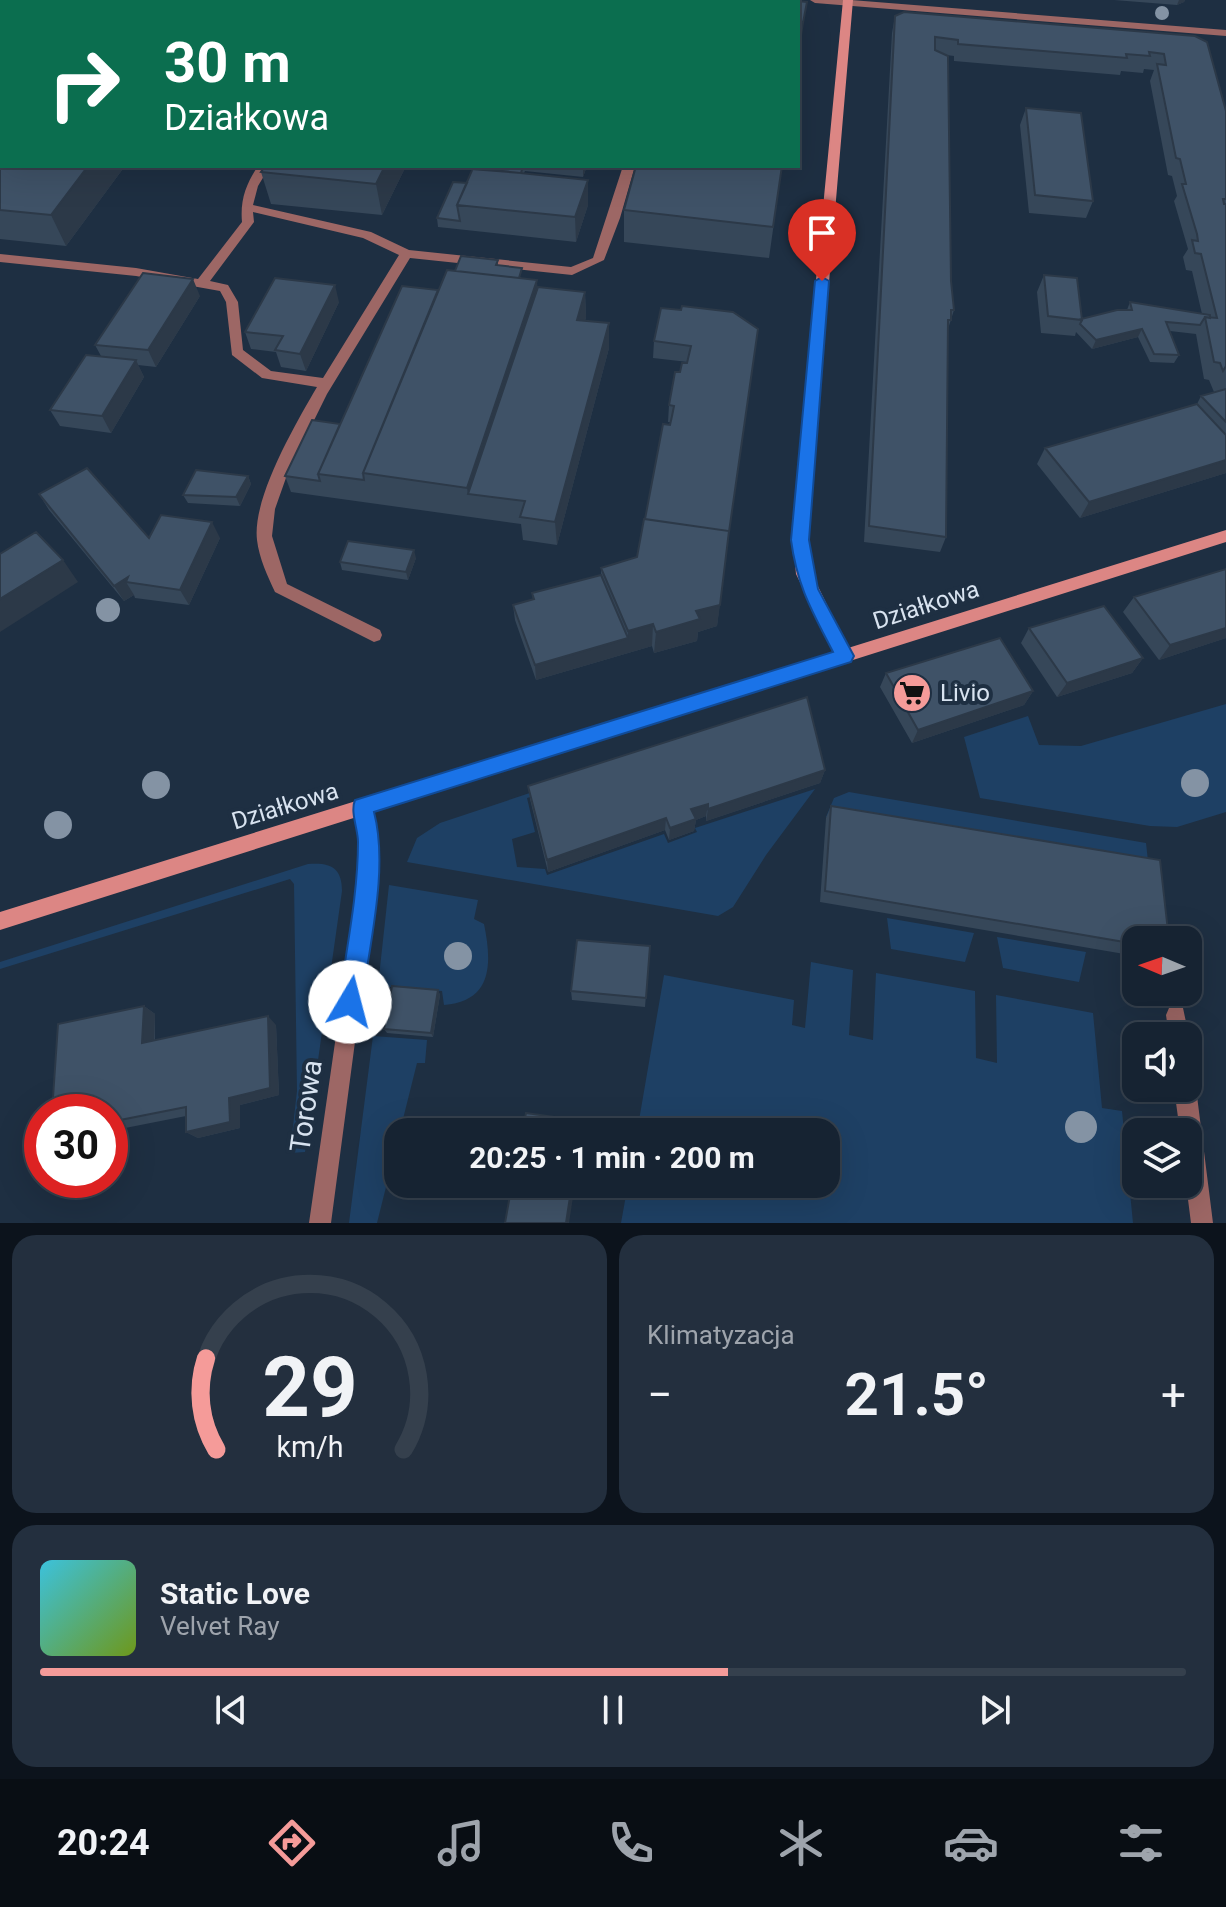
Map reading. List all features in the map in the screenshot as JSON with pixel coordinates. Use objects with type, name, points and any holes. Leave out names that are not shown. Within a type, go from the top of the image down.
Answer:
[{"type":"street","points":[[815,0],[1226,33]]},
{"type":"street","points":[[844,656],[807,582],[800,529],[848,1]]},
{"type":"street","points":[[202,283],[248,222],[246,207],[250,187],[263,168]]},
{"type":"street","points":[[246,207],[367,235],[406,254],[572,271],[598,260],[628,168]]},
{"type":"street","points":[[374,635],[281,588],[264,535],[273,483],[406,254]]},
{"type":"street","points":[[0,258],[136,272],[224,288],[232,302],[237,352],[267,375],[328,384]]},
{"type":"street","name":"Działkowa","points":[[0,921],[1226,536]]},
{"type":"street","name":"Torowa","points":[[320,1223],[368,876],[369,838],[362,807]]},
{"type":"street","points":[[1176,1015],[1177,1022]]},
{"type":"street","points":[[1187,1102],[1202,1223]]},
{"type":"shaded area","points":[[1226,704],[1226,812],[1177,827],[1150,826],[980,798],[964,737],[1028,716],[1039,745],[1081,746]]},
{"type":"shaded area","points":[[596,771],[599,776],[527,798],[535,832],[512,839],[517,867],[545,869],[547,875],[664,834],[668,843],[697,832],[695,828],[815,789],[766,855],[733,907],[718,916],[407,862],[417,838],[440,823]]},
{"type":"shaded area","points":[[849,792],[1146,843],[1149,870],[826,817],[834,798]]},
{"type":"shaded area","points":[[308,864],[334,868],[340,877],[342,891],[305,1152],[290,1153],[297,1091],[294,884],[290,879],[0,969],[0,962]]},
{"type":"shaded area","points":[[389,885],[478,900],[474,919],[484,924],[488,966],[480,988],[472,996],[444,1005],[442,991],[378,986]]},
{"type":"shaded area","points":[[887,918],[974,933],[965,962],[891,949]]},
{"type":"shaded area","points":[[997,937],[1086,952],[1079,982],[1003,968]]},
{"type":"shaded area","points":[[811,962],[853,970],[849,1035],[873,1040],[876,973],[975,991],[976,1058],[997,1063],[996,995],[1093,1013],[1102,1108],[1122,1111],[1122,1198],[1131,1198],[1133,1223],[621,1223],[625,1198],[840,1198],[840,1118],[639,1118],[664,975],[794,1000],[792,1025],[805,1028]]},
{"type":"shaded area","points":[[373,1036],[427,1040],[425,1063],[417,1063],[403,1118],[384,1118],[384,1195],[377,1223],[349,1223]]},
{"type":"building","points":[[800,1],[807,2],[802,28],[803,22],[800,21]]},
{"type":"building","points":[[904,12],[1195,36],[1207,42],[1226,111],[1226,199],[1223,199],[1226,204],[1226,366],[1223,371],[1220,363],[1214,362],[1205,317],[1217,318],[1201,254],[1195,253],[1192,240],[1198,241],[1197,234],[1182,184],[1186,184],[1180,159],[1176,158],[1157,64],[1166,65],[1164,54],[1126,54],[1127,58],[958,44],[958,40],[935,37],[935,50],[948,56],[954,310],[951,310],[951,320],[948,320],[946,537],[869,526],[895,16]]},
{"type":"building","points":[[1026,108],[1081,113],[1093,201],[1035,195]]},
{"type":"building","points":[[0,168],[86,168],[51,215],[0,210]]},
{"type":"building","points":[[264,168],[384,168],[376,184],[261,172]]},
{"type":"building","points":[[472,168],[522,168],[521,173]]},
{"type":"building","points":[[473,168],[588,180],[575,217],[457,205]]},
{"type":"building","points":[[635,168],[782,168],[773,227],[624,210]]},
{"type":"building","points":[[453,182],[467,183],[457,205],[460,221],[437,218]]},
{"type":"building","points":[[461,256],[498,260],[496,265],[522,268],[519,278],[455,271]]},
{"type":"building","points":[[447,270],[537,280],[467,488],[363,473]]},
{"type":"building","points":[[143,273],[193,279],[148,350],[95,345]]},
{"type":"building","points":[[1044,275],[1077,278],[1082,320],[1048,316]]},
{"type":"building","points":[[275,278],[335,285],[300,354],[275,350],[283,336],[245,332]]},
{"type":"building","points":[[402,286],[438,290],[363,473],[364,480],[318,474]]},
{"type":"building","points":[[538,287],[585,292],[577,320],[609,323],[555,522],[520,517],[525,501],[468,494]]},
{"type":"building","points":[[1130,302],[1210,315],[1210,318],[1205,317],[1200,325],[1166,322],[1179,355],[1154,354],[1142,329],[1096,340],[1080,324],[1081,319],[1117,310],[1132,310]]},
{"type":"building","points":[[682,306],[733,312],[758,329],[729,532],[645,519],[663,424],[670,425],[672,416],[674,406],[669,405],[675,372],[680,372],[682,363],[687,363],[691,346],[654,341],[661,308],[681,310]]},
{"type":"building","points":[[86,355],[136,360],[102,416],[50,410]]},
{"type":"building","points":[[1226,389],[1226,422],[1201,396]]},
{"type":"building","points":[[1197,404],[1226,435],[1226,460],[1089,502],[1045,448]]},
{"type":"building","points":[[312,420],[340,424],[318,474],[320,481],[285,476]]},
{"type":"building","points":[[87,468],[149,538],[161,515],[212,522],[180,590],[126,582],[128,577],[114,586],[39,494]]},
{"type":"building","points":[[196,470],[248,476],[236,497],[183,495]]},
{"type":"building","points":[[644,519],[729,531],[720,605],[696,611],[700,619],[656,632],[653,624],[628,631],[601,568],[637,557]]},
{"type":"building","points":[[36,532],[63,560],[0,599],[0,554]]},
{"type":"building","points":[[348,541],[414,550],[406,572],[340,562]]},
{"type":"building","points":[[1226,569],[1226,628],[1170,645],[1134,597]]},
{"type":"building","points":[[601,575],[628,638],[535,665],[513,605],[534,599],[532,593]]},
{"type":"building","points":[[1104,606],[1143,658],[1067,683],[1029,628]]},
{"type":"building","points":[[1000,638],[1033,691],[918,730],[886,673]]},
{"type":"building","points":[[807,697],[825,770],[708,809],[708,804],[691,809],[696,819],[670,828],[666,818],[547,860],[528,786]]},
{"type":"building","points":[[831,806],[1160,860],[1167,926],[1122,926],[1122,942],[825,891]]},
{"type":"building","points":[[577,940],[650,946],[646,998],[571,991]]},
{"type":"building","points":[[392,986],[438,990],[431,1033],[384,1029]]},
{"type":"building","points":[[144,1006],[142,1043],[268,1016],[270,1088],[229,1098],[230,1122],[186,1132],[186,1107],[128,1118],[128,1094],[53,1094],[58,1024]]},
{"type":"building","points":[[526,1113],[562,1118],[525,1118]]},
{"type":"building","points":[[509,1198],[570,1198],[566,1223],[505,1223]]},
{"type":"place","name":"Livio","points":[[912,693]]},
{"type":"route","points":[[350,1002],[368,867],[368,829],[362,807],[844,656],[804,574],[800,540],[822,281]]}]
